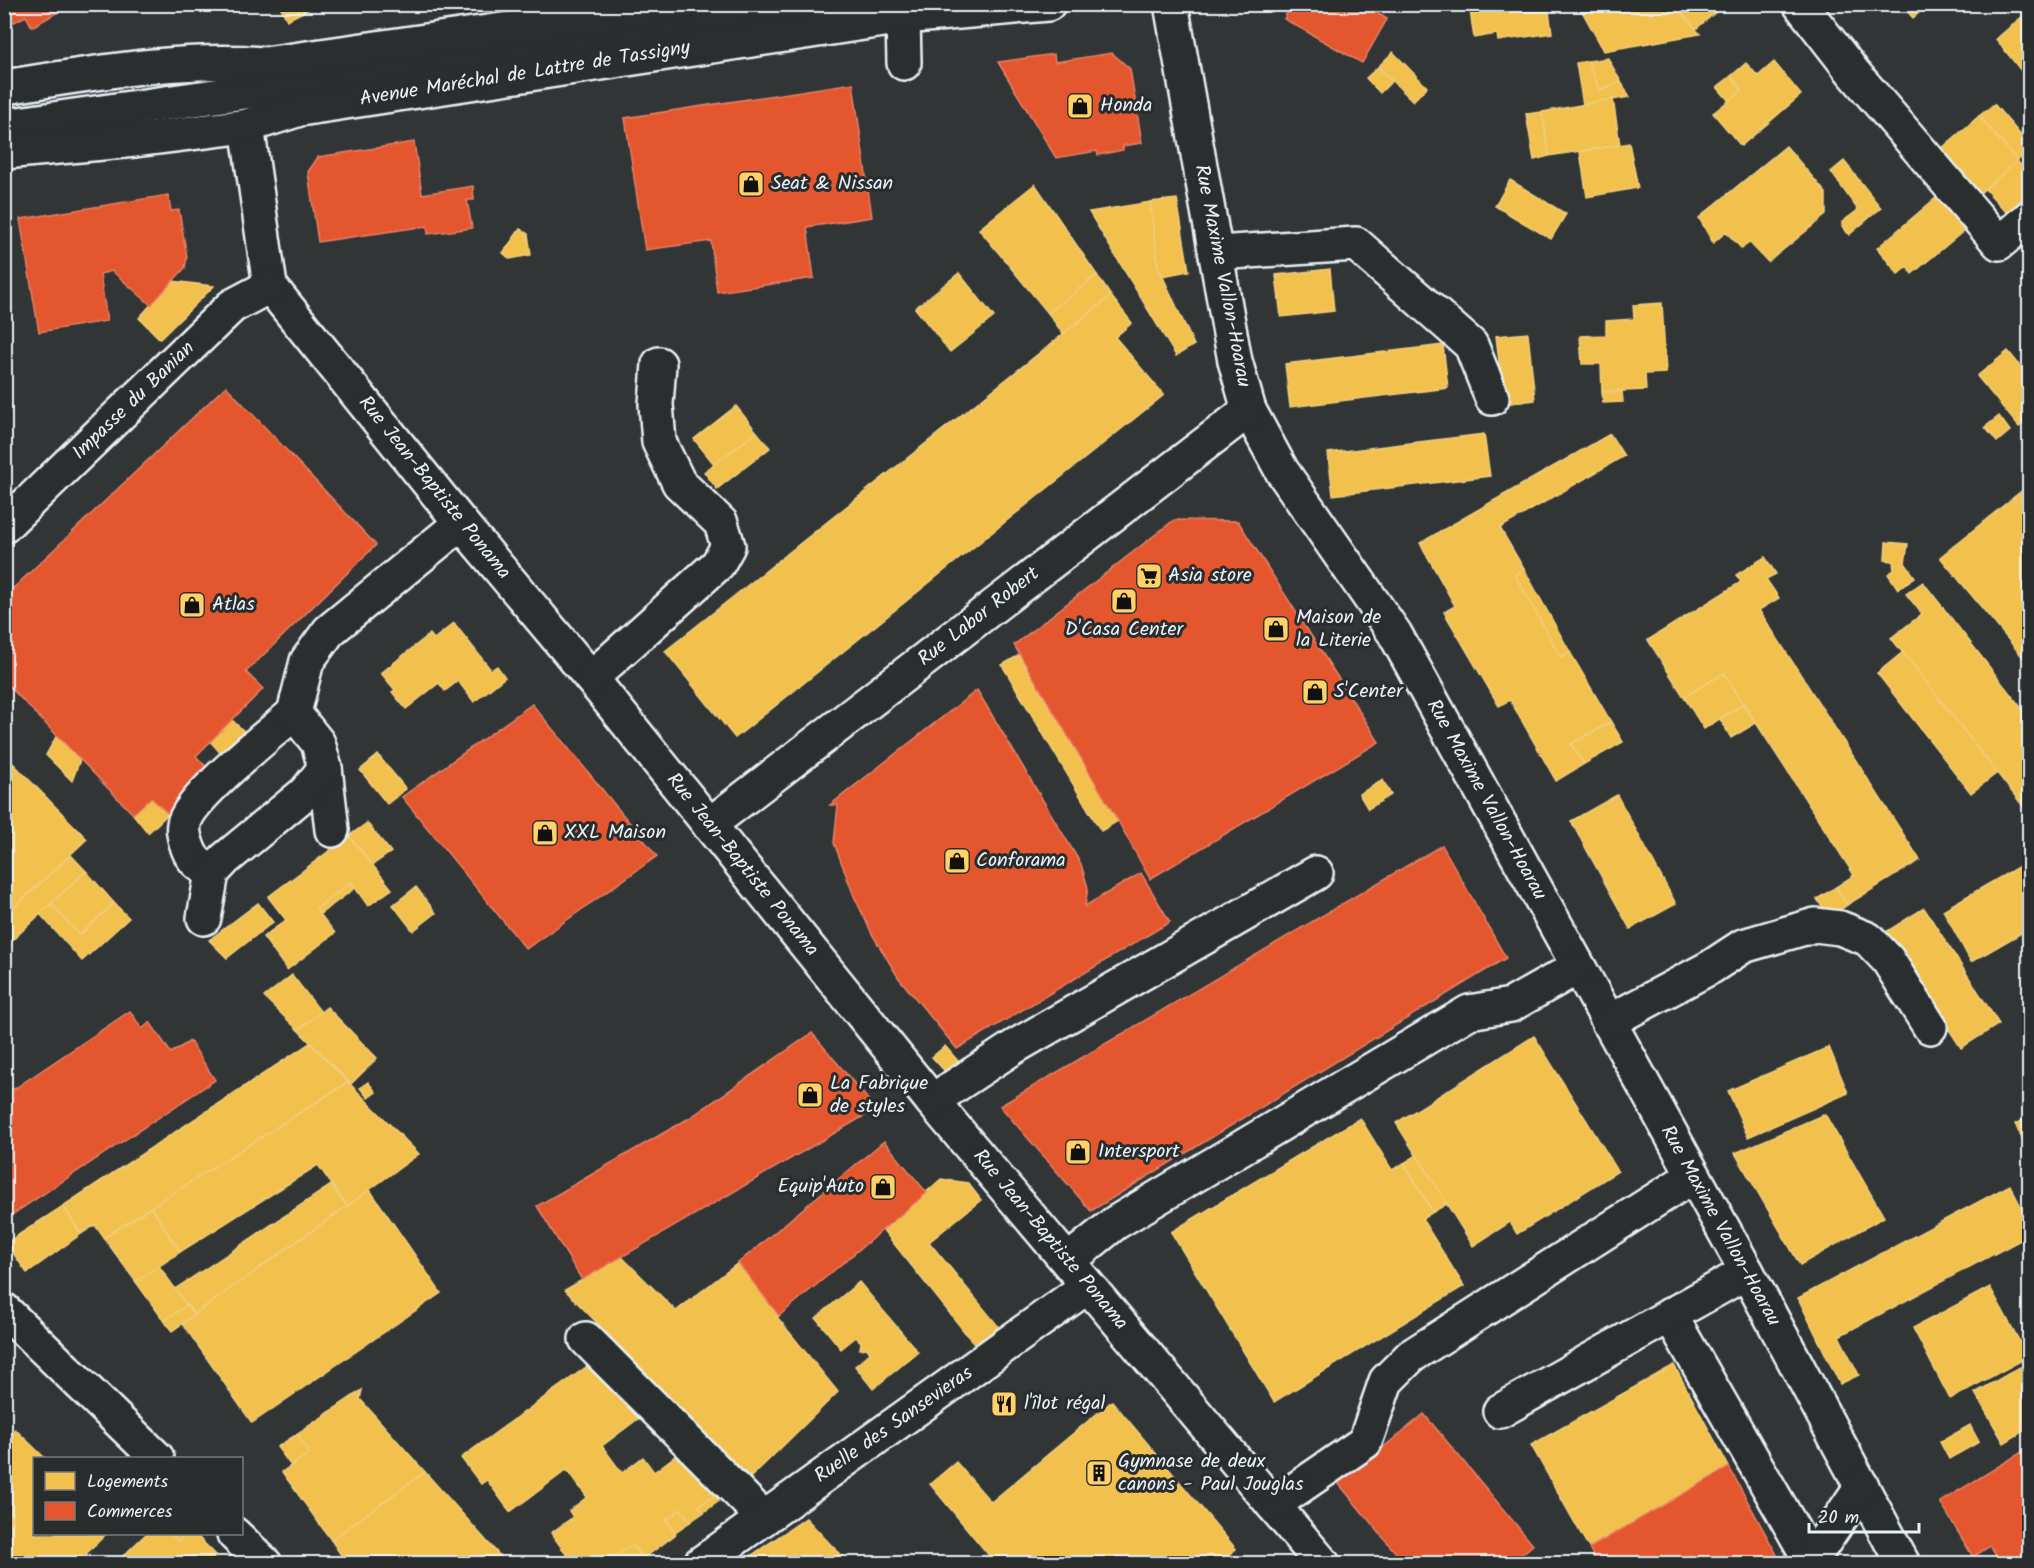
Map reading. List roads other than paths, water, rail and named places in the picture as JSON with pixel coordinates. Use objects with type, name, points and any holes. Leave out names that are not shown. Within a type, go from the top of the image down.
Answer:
[{"type":"street","points":[[4,87],[130,68],[229,61],[265,64],[683,4]]},
{"type":"street","name":"Avenue Maréchal de Lattre de Tassigny","points":[[4,126],[863,4]]},
{"type":"street","name":"Avenue Maréchal de Lattre de Tassigny","points":[[4,152],[135,140],[247,126],[300,109],[903,17],[1048,4]]},
{"type":"street","name":"Rue Maxime Vallon-Hoarau","points":[[1171,4],[1235,361],[1249,410],[1282,471],[1395,634],[1747,1272],[1903,1563]]},
{"type":"street","points":[[1800,4],[1853,72],[1999,243],[2030,218]]},
{"type":"street","points":[[903,17],[904,63]]},
{"type":"street","points":[[247,126],[270,286]]},
{"type":"street","points":[[1216,253],[1356,244],[1471,345],[1491,398]]},
{"type":"street","name":"Rue Jean-Baptiste Ponama","points":[[270,286],[591,678],[932,1101],[1323,1563]]},
{"type":"street","name":"Impasse du Banian","points":[[4,526],[232,306],[270,286]]},
{"type":"street","points":[[591,678],[718,564],[728,546],[721,523],[679,483],[659,442],[656,404],[659,364]]},
{"type":"street","name":"Rue Labor Robert","points":[[709,825],[1249,410]]},
{"type":"street","points":[[212,873],[194,859],[183,827],[186,816],[197,800],[243,756],[294,713],[307,661],[329,631],[461,522]]},
{"type":"street","points":[[294,713],[318,743],[325,768],[332,830]]},
{"type":"street","points":[[204,918],[212,873],[225,858],[305,793],[325,768]]},
{"type":"street","points":[[932,1101],[1014,1047],[1316,873]]},
{"type":"street","points":[[1608,1022],[1711,967],[1743,946],[1815,925],[1840,928],[1868,939],[1888,960],[1930,1027]]},
{"type":"street","points":[[1068,1261],[1115,1223],[1469,1012],[1511,1005],[1578,967]]},
{"type":"street","points":[[1273,1505],[1365,1442],[1386,1381],[1411,1356],[1693,1176]]},
{"type":"street","points":[[1500,1411],[1747,1272]]},
{"type":"street","name":"Ruelle des Sansevieras","points":[[700,1563],[1088,1286]]},
{"type":"street","points":[[4,1310],[156,1457]]},
{"type":"street","points":[[1670,1315],[1812,1562],[1862,1486]]},
{"type":"street","points":[[585,1339],[764,1518]]},
{"type":"street","points":[[236,1535],[265,1563]]},
{"type":"place","name":"Honda","points":[[1080,106]]},
{"type":"place","name":"Seat & Nissan","points":[[751,184]]},
{"type":"place","name":"Asia store","points":[[1149,576]]},
{"type":"place","name":"D'Casa Center","points":[[1124,601]]},
{"type":"place","name":"Atlas","points":[[192,605]]},
{"type":"place","name":"Maison de la Literie","points":[[1276,629]]},
{"type":"place","name":"S'Center","points":[[1315,692]]},
{"type":"place","name":"XXL Maison","points":[[545,833]]},
{"type":"place","name":"Conforama","points":[[957,861]]},
{"type":"place","name":"La Fabrique de styles","points":[[810,1095]]},
{"type":"place","name":"Intersport","points":[[1078,1152]]},
{"type":"place","name":"Equip'Auto","points":[[883,1187]]},
{"type":"place","name":"l'îlot régal","points":[[1004,1404]]},
{"type":"place","name":"Gymnase de deux canons - Paul Jouglas","points":[[1099,1473]]}]
